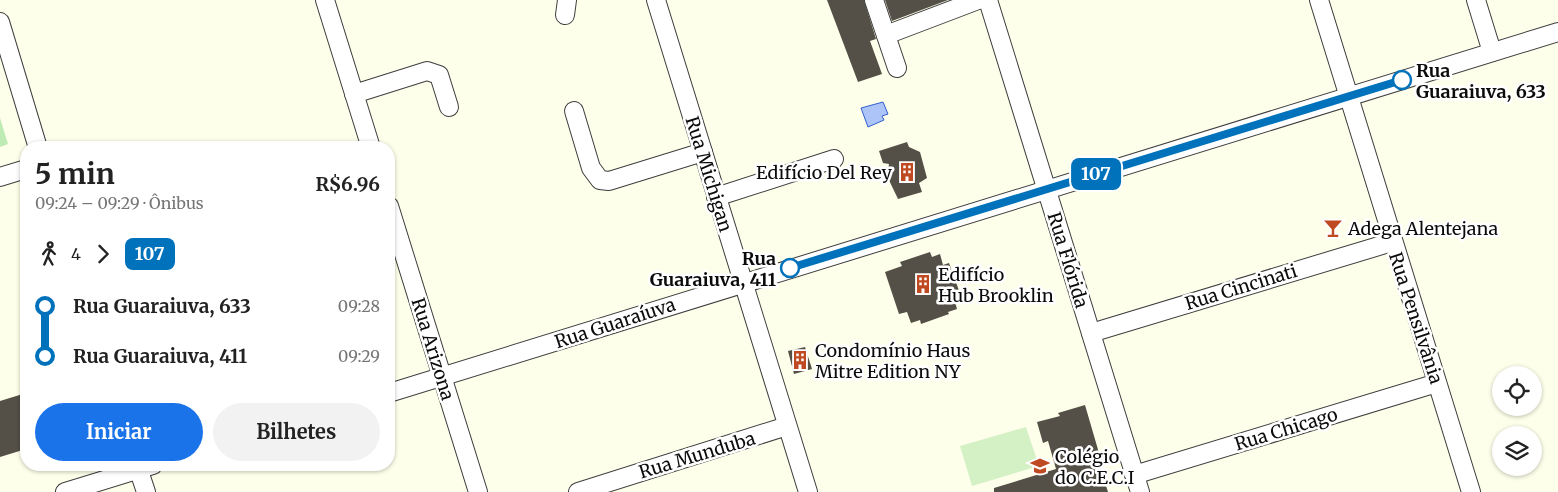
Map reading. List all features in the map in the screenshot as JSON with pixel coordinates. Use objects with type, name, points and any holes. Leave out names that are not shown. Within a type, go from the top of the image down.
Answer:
[{"type":"street","points":[[325,0],[369,141]]},
{"type":"street","name":"Rua Michigan","points":[[656,0],[808,492]]},
{"type":"street","points":[[874,0],[897,68]]},
{"type":"street","points":[[886,35],[978,0]]},
{"type":"street","name":"Rua Flórida","points":[[988,0],[1140,492]]},
{"type":"street","name":"Rua Pensilvânia","points":[[1319,0],[1392,242],[1471,492]]},
{"type":"street","points":[[1476,0],[1492,52]]},
{"type":"street","points":[[0,22],[36,141]]},
{"type":"street","name":"Rua Guaraíuva","points":[[395,391],[1558,32]]},
{"type":"street","points":[[354,94],[427,71],[439,75],[449,107]]},
{"type":"street","points":[[574,111],[591,168],[600,180],[609,181],[702,152]]},
{"type":"street","points":[[716,197],[834,159]]},
{"type":"street","points":[[0,177],[20,171]]},
{"type":"street","name":"Rua Arizona","points":[[395,225],[478,492]]},
{"type":"street","name":"Rua Cincinati","points":[[1090,333],[1392,242]]},
{"type":"street","name":"Rua Chicago","points":[[1134,475],[1437,383]]},
{"type":"street","name":"Rua Munduba","points":[[578,492],[787,426]]},
{"type":"street","points":[[65,492],[128,471]]},
{"type":"street","points":[[144,471],[146,492]]},
{"type":"green space","points":[[0,118],[8,144],[0,147]]},
{"type":"green space","points":[[1026,427],[1039,466],[972,486],[960,446]]},
{"type":"water","points":[[883,102],[888,114],[882,116],[884,120],[868,127],[861,108]]},
{"type":"building","points":[[827,0],[864,0],[876,39],[870,41],[882,74],[858,82]]},
{"type":"building","points":[[885,0],[948,0],[892,21]]},
{"type":"building","name":"Edifício Del Rey","points":[[907,142],[909,147],[920,152],[927,178],[919,183],[922,192],[898,199],[887,176],[889,164],[883,163],[879,151]]},
{"type":"building","name":"Edifício Hub Brooklin","points":[[930,252],[932,257],[940,254],[943,265],[949,263],[961,296],[954,298],[957,309],[948,312],[949,314],[921,324],[920,320],[911,323],[907,312],[899,314],[885,272],[902,266],[900,262]]},
{"type":"building","name":"Condomínio Haus Mitre Edition NY","points":[[805,347],[812,369],[794,374],[788,351]]},
{"type":"building","points":[[20,395],[20,451],[0,457],[0,401]]},
{"type":"building","points":[[1085,405],[1099,453],[1096,454],[1108,492],[994,492],[994,488],[1056,469],[1048,441],[1043,443],[1037,422],[1060,416],[1058,413]]},
{"type":"bus line","name":"107","points":[[790,268],[1402,80]]},
{"type":"place","name":"Rua Guaraiuva, 633","points":[[1402,80]]},
{"type":"place","name":"Edifício Del Rey","points":[[907,172]]},
{"type":"place","name":"Adega Alentejana","points":[[1333,228]]},
{"type":"place","name":"Rua Guaraiuva, 411","points":[[790,268]]},
{"type":"place","name":"Edifício Hub Brooklin","points":[[923,284]]},
{"type":"place","name":"Condomínio Haus Mitre Edition NY","points":[[800,360]]},
{"type":"place","name":"Colégio do C.E.C.I","points":[[1040,466]]}]
